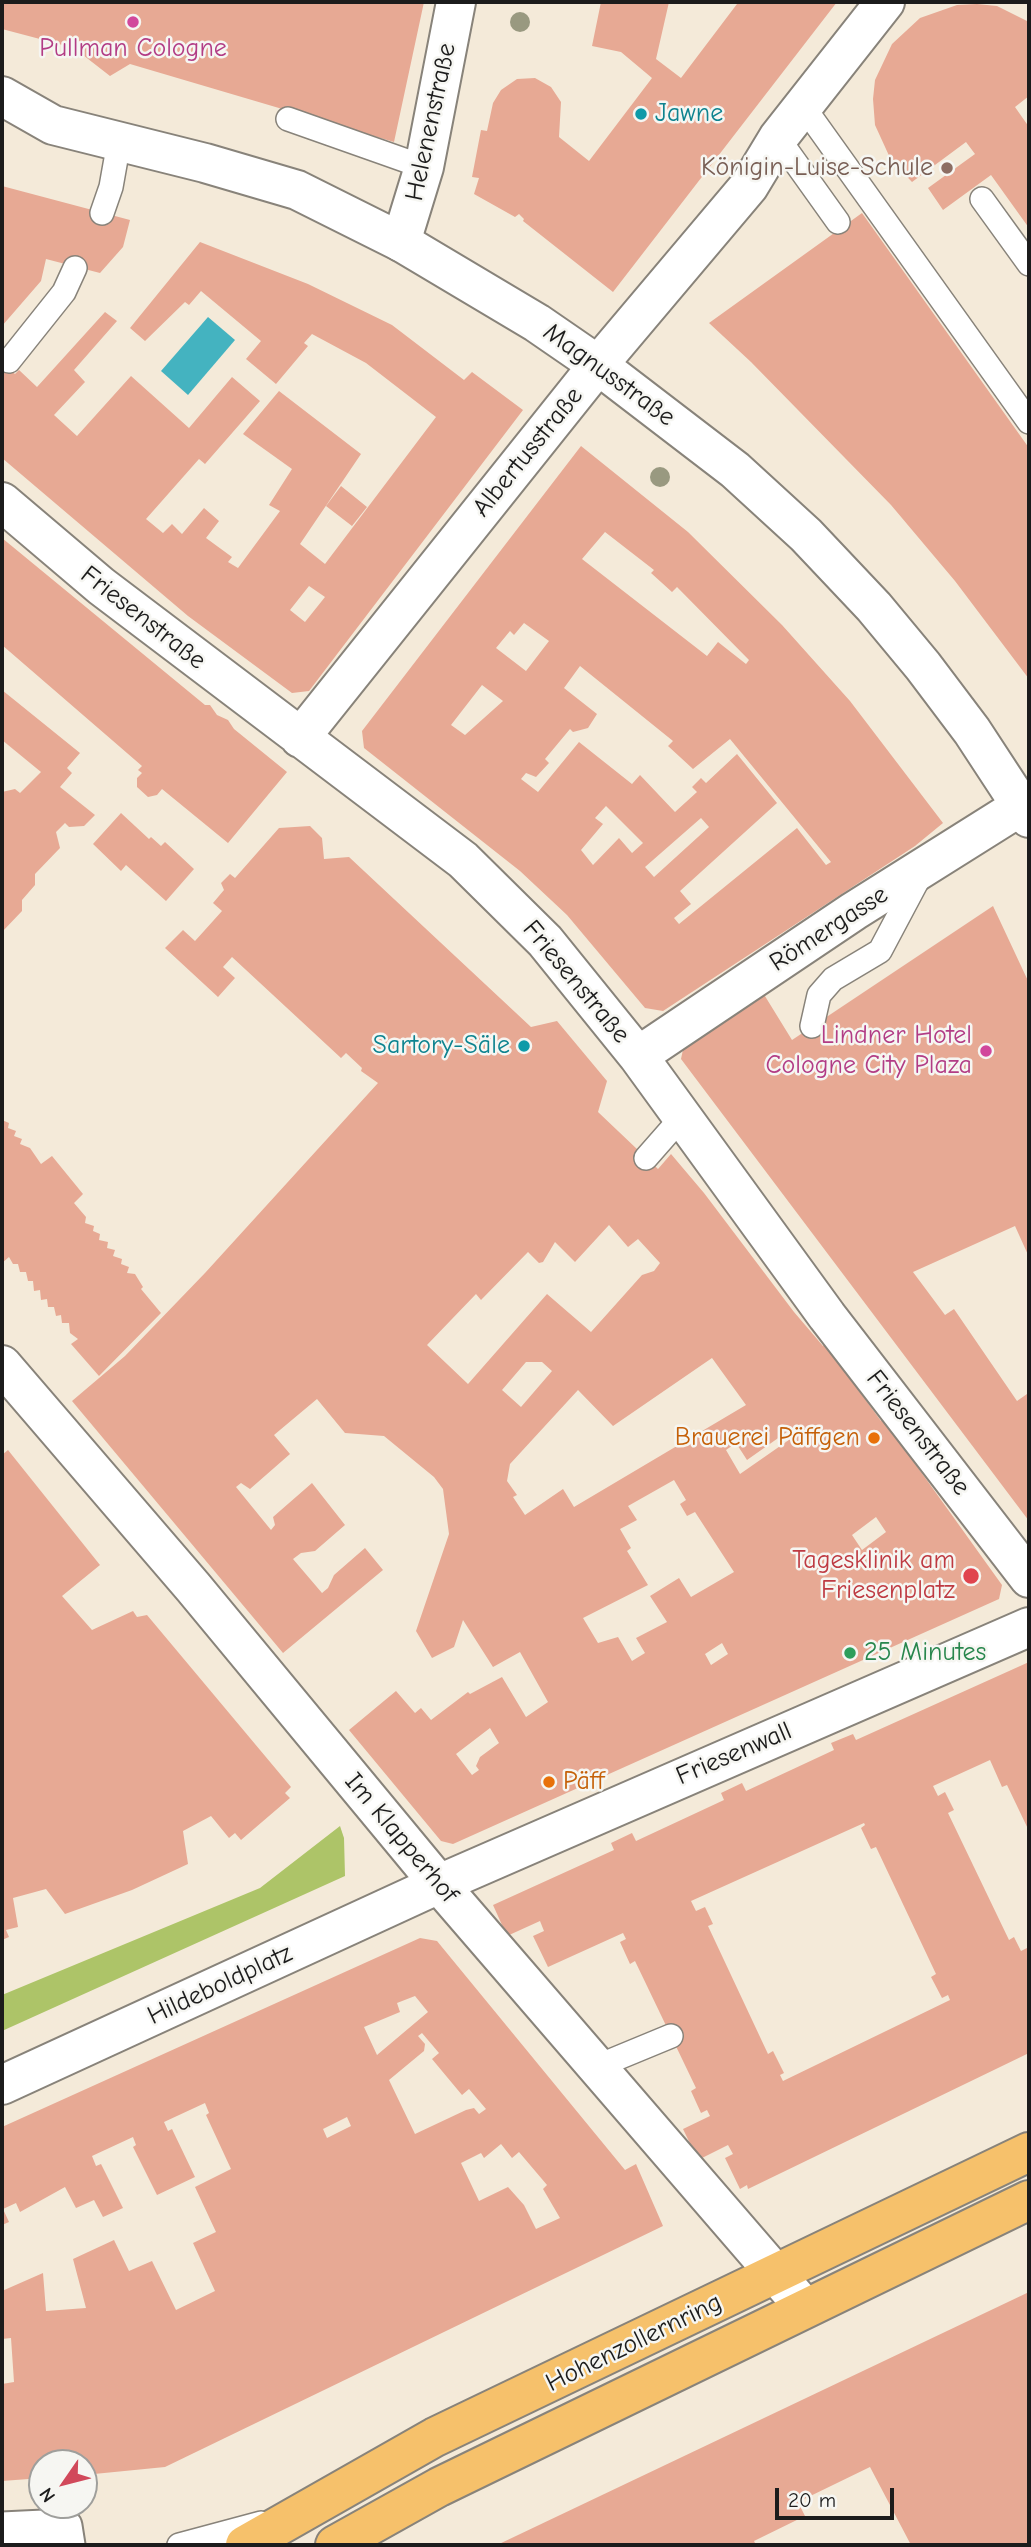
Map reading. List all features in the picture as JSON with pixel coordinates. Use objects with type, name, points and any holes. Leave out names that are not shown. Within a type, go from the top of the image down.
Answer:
[{"type":"main road","name":"Hohenzollernring","points":[[245,2545],[435,2437],[1029,2152]]},
{"type":"main road","name":"Hohenzollernring","points":[[335,2545],[439,2487],[1029,2200]]},
{"type":"street","name":"Helenenstraße","points":[[401,242],[424,167],[456,2]]},
{"type":"street","name":"Albertusstraße","points":[[300,738],[598,365],[749,186],[778,138],[885,2]]},
{"type":"street","name":"Magnusstraße","points":[[2,96],[53,125],[205,163],[297,190],[401,242],[537,323],[598,365],[735,470],[806,535],[874,607],[923,666],[1027,808]]},
{"type":"street","name":"Magnusstraße","points":[[2,130],[53,125]]},
{"type":"street","name":"Friesenstraße","points":[[2,502],[101,586],[463,860],[545,940],[638,1056],[827,1316],[1029,1578]]},
{"type":"street","name":"Römergasse","points":[[638,1056],[925,866],[1027,808]]},
{"type":"street","name":"Im Klapperhof","points":[[2,1364],[193,1587],[439,1884],[805,2308]]},
{"type":"street","name":"Friesenwall","points":[[439,1884],[1029,1627]]},
{"type":"street","name":"Hildeboldplatz","points":[[2,2085],[439,1884]]},
{"type":"street","points":[[2,2529],[65,2526],[68,2545]]},
{"type":"lane","points":[[812,95],[1029,422]]},
{"type":"lane","points":[[288,119],[424,167]]},
{"type":"lane","points":[[778,138],[838,222]]},
{"type":"lane","points":[[102,213],[111,187],[118,142]]},
{"type":"lane","points":[[982,199],[1029,264]]},
{"type":"lane","points":[[9,361],[64,292],[75,268]]},
{"type":"lane","points":[[812,1026],[814,1005],[826,986],[871,957],[885,944],[925,866]]},
{"type":"lane","points":[[646,1158],[682,1116]]},
{"type":"lane","points":[[596,2067],[671,2036]]},
{"type":"lane","points":[[179,2545],[305,2511]]},
{"type":"green space","points":[[340,1826],[344,1838],[345,1876],[2,2031],[2,1995],[260,1888]]},
{"type":"water","points":[[208,317],[235,340],[188,395],[161,371]]},
{"type":"building","points":[[2,2],[424,2],[394,142],[130,64],[110,76],[74,48],[2,29]]},
{"type":"building","points":[[601,2],[669,2],[656,59],[681,78],[737,4],[734,2],[837,2],[613,292],[523,221],[519,214],[515,217],[474,194],[479,178],[472,177],[481,130],[487,131],[493,103],[501,90],[517,79],[535,78],[551,87],[561,102],[559,137],[589,161],[652,78],[621,52],[592,46]]},
{"type":"building","name":"Königin-Luise-Schule","points":[[957,5],[997,6],[1029,22],[1029,96],[1015,107],[1029,127],[1029,228],[991,175],[943,210],[928,188],[975,154],[966,142],[912,182],[891,160],[875,125],[875,80],[892,44],[920,18]]},
{"type":"building","points":[[2,186],[130,220],[123,247],[100,273],[46,259],[41,281],[2,326]]},
{"type":"building","points":[[862,213],[1029,448],[1029,679],[955,581],[891,505],[751,362],[709,323]]},
{"type":"building","points":[[200,242],[308,284],[392,325],[464,380],[472,372],[523,410],[309,691],[292,693],[188,616],[2,458],[2,363],[15,374],[19,370],[37,387],[105,312],[117,321],[74,370],[85,382],[54,415],[77,436],[131,376],[189,428],[232,377],[260,401],[205,464],[199,459],[146,519],[163,533],[172,524],[182,534],[204,508],[219,521],[206,538],[232,557],[228,562],[238,568],[280,511],[269,505],[292,469],[243,434],[279,391],[361,454],[300,544],[325,564],[436,417],[366,363],[312,334],[304,343],[308,346],[276,384],[246,359],[261,341],[201,291],[189,305],[185,302],[145,341],[130,328]],"holes":[[[309,586],[325,597],[305,622],[290,610]]]},
{"type":"building","points":[[581,446],[688,532],[782,625],[850,701],[943,823],[915,846],[663,1011],[645,1008],[567,915],[520,871],[364,748],[362,731]],"holes":[[[605,532],[654,570],[651,573],[672,592],[677,587],[749,660],[746,664],[718,642],[707,656],[582,559]],[[524,623],[549,641],[526,671],[496,648],[510,631],[514,635]],[[580,666],[673,741],[668,746],[693,769],[730,739],[831,862],[826,865],[797,828],[679,924],[674,918],[691,904],[680,891],[777,803],[737,754],[706,783],[701,778],[692,787],[697,792],[675,812],[640,775],[632,784],[579,742],[538,792],[521,779],[526,773],[536,777],[549,763],[545,759],[570,729],[573,732],[588,728],[597,714],[564,688]],[[482,685],[503,701],[465,735],[451,725]],[[606,806],[643,843],[632,853],[619,838],[593,865],[581,850],[603,824],[595,818]],[[701,818],[709,827],[654,877],[645,867]]]},
{"type":"building","points":[[341,486],[367,507],[352,526],[326,506]]},
{"type":"building","points":[[2,538],[205,705],[210,705],[217,715],[228,720],[234,729],[287,772],[228,843],[162,789],[157,795],[148,797],[137,787],[137,778],[142,773],[138,770],[142,766],[2,645]]},
{"type":"building","points":[[2,690],[80,753],[67,768],[72,773],[60,787],[95,815],[84,826],[69,827],[65,823],[56,832],[60,848],[35,874],[35,885],[22,900],[22,911],[2,932],[2,792],[15,789],[20,793],[41,772],[2,740]]},
{"type":"building","points":[[121,813],[149,839],[151,837],[161,846],[165,842],[194,869],[166,901],[126,865],[121,871],[93,844]]},
{"type":"building","points":[[310,826],[322,838],[324,859],[349,857],[531,1027],[557,1021],[607,1081],[598,1112],[658,1169],[671,1154],[704,1193],[794,1312],[823,1346],[825,1344],[881,1421],[883,1419],[1002,1585],[999,1599],[453,1844],[441,1841],[349,1730],[396,1691],[415,1713],[421,1708],[431,1720],[468,1692],[470,1694],[502,1677],[526,1717],[548,1702],[520,1652],[493,1667],[463,1620],[454,1647],[432,1658],[416,1631],[449,1534],[443,1489],[434,1477],[384,1436],[345,1433],[317,1399],[274,1435],[290,1454],[250,1489],[241,1483],[236,1487],[271,1530],[275,1525],[273,1517],[312,1483],[345,1525],[315,1551],[301,1553],[293,1559],[322,1593],[328,1588],[334,1575],[365,1548],[383,1570],[283,1653],[72,1401],[125,1356],[205,1273],[378,1083],[361,1071],[362,1068],[346,1053],[341,1058],[232,957],[223,967],[235,978],[218,997],[165,948],[183,930],[195,941],[222,911],[213,903],[224,890],[221,883],[230,874],[235,878],[279,828]],"holes":[[[609,1225],[628,1247],[638,1239],[660,1263],[654,1271],[642,1275],[591,1332],[547,1294],[468,1384],[427,1345],[476,1294],[481,1300],[528,1252],[539,1263],[543,1262],[555,1242],[575,1262]],[[712,1358],[746,1405],[574,1507],[563,1489],[525,1515],[513,1497],[517,1495],[507,1481],[510,1464],[578,1390],[613,1426]],[[526,1362],[542,1362],[552,1371],[521,1407],[502,1390]],[[791,1429],[796,1435],[740,1474],[726,1450],[736,1443],[747,1460]],[[674,1480],[686,1500],[680,1504],[687,1516],[695,1512],[734,1572],[691,1597],[679,1578],[650,1596],[667,1622],[636,1638],[645,1653],[632,1661],[618,1637],[598,1643],[583,1618],[648,1585],[627,1551],[631,1548],[620,1529],[637,1520],[628,1506]],[[876,1517],[886,1532],[862,1550],[852,1535]],[[722,1643],[728,1654],[711,1665],[705,1654]],[[490,1728],[499,1743],[480,1757],[476,1766],[479,1770],[472,1775],[456,1754]]]},
{"type":"building","points":[[993,906],[1029,983],[1029,1257],[1015,1226],[913,1272],[945,1315],[954,1309],[1017,1401],[1027,1394],[1029,1398],[1029,1521],[681,1059],[685,1040],[760,988],[792,1040]]},
{"type":"building","points":[[2,1120],[9,1123],[8,1128],[16,1131],[14,1136],[22,1139],[20,1144],[30,1148],[41,1164],[52,1156],[83,1194],[74,1203],[86,1217],[85,1223],[94,1226],[93,1231],[100,1234],[99,1240],[108,1242],[107,1248],[115,1250],[113,1256],[122,1259],[121,1264],[129,1267],[127,1273],[135,1274],[143,1287],[141,1289],[161,1313],[99,1376],[71,1344],[78,1339],[70,1333],[69,1323],[62,1323],[61,1315],[56,1316],[54,1307],[48,1307],[47,1299],[41,1300],[40,1290],[34,1291],[33,1281],[28,1281],[26,1272],[20,1272],[18,1264],[13,1264],[9,1257],[2,1263]]},
{"type":"building","points":[[8,1450],[100,1565],[62,1596],[92,1630],[133,1611],[137,1617],[147,1615],[291,1787],[285,1793],[290,1798],[241,1840],[235,1833],[229,1838],[211,1816],[183,1831],[188,1864],[132,1890],[65,1914],[46,1889],[13,1898],[18,1927],[6,1930],[9,1937],[2,1940],[2,1455]]},
{"type":"building","points":[[1029,1662],[1029,1831],[1007,1785],[1002,1787],[990,1760],[933,1786],[938,1796],[945,1792],[954,1810],[948,1813],[1009,1940],[1014,1937],[1021,1951],[1029,1947],[1029,2053],[748,2189],[747,2185],[740,2189],[725,2158],[733,2154],[728,2145],[698,2160],[683,2129],[710,2116],[707,2110],[701,2113],[691,2091],[696,2088],[635,1961],[630,1964],[620,1942],[626,1939],[623,1933],[548,1967],[533,1936],[544,1931],[540,1921],[507,1936],[493,1905],[614,1850],[611,1843],[632,1833],[636,1841],[724,1800],[721,1793],[742,1783],[746,1791],[834,1750],[831,1743],[853,1734],[856,1740]],"holes":[[[864,1823],[861,1828],[871,1849],[876,1847],[936,1974],[931,1977],[942,1998],[948,1995],[950,2000],[783,2081],[780,2075],[784,2073],[773,2051],[768,2054],[708,1926],[713,1924],[705,1907],[696,1911],[691,1901]]]},
{"type":"building","points":[[420,1938],[437,1941],[625,2170],[636,2164],[663,2226],[165,2467],[98,2474],[98,2449],[28,2449],[28,2479],[2,2481],[2,2384],[14,2382],[11,2338],[2,2339],[2,2291],[43,2273],[46,2311],[86,2308],[73,2259],[114,2240],[129,2271],[152,2261],[176,2310],[215,2291],[193,2243],[216,2232],[195,2187],[231,2169],[206,2115],[209,2113],[205,2103],[164,2122],[168,2131],[172,2129],[195,2177],[157,2195],[133,2147],[136,2145],[133,2137],[92,2156],[96,2166],[101,2164],[123,2208],[103,2217],[94,2200],[76,2208],[65,2187],[20,2212],[16,2203],[3,2209],[9,2222],[2,2225],[2,2127]],"holes":[[[415,1996],[428,2012],[377,2055],[364,2027],[400,2012],[397,2003]],[[422,2033],[439,2053],[432,2059],[462,2095],[469,2089],[486,2109],[479,2114],[474,2108],[466,2110],[415,2134],[389,2080],[424,2051],[425,2044],[418,2036]],[[347,2117],[351,2126],[327,2138],[323,2129]],[[501,2144],[512,2158],[519,2152],[547,2185],[543,2189],[560,2218],[536,2229],[524,2205],[508,2187],[479,2201],[461,2163],[481,2153],[484,2158]]]},
{"type":"building","points":[[1029,2292],[1029,2545],[911,2545],[870,2467],[798,2502],[805,2516],[754,2541],[756,2545],[497,2545]]},
{"type":"place","name":"Pullman Cologne","points":[[133,22]]},
{"type":"place","name":"Jawne","points":[[641,114]]},
{"type":"place","name":"Königin-Luise-Schule","points":[[947,168]]},
{"type":"place","name":"Sartory-Säle","points":[[524,1046]]},
{"type":"place","name":"Lindner Hotel Cologne City Plaza","points":[[986,1051]]},
{"type":"place","name":"Brauerei Päffgen","points":[[874,1438]]},
{"type":"place","name":"Tagesklinik am Friesenplatz","points":[[971,1576]]},
{"type":"place","name":"25 Minutes","points":[[850,1653]]},
{"type":"place","name":"Päff","points":[[549,1782]]}]
